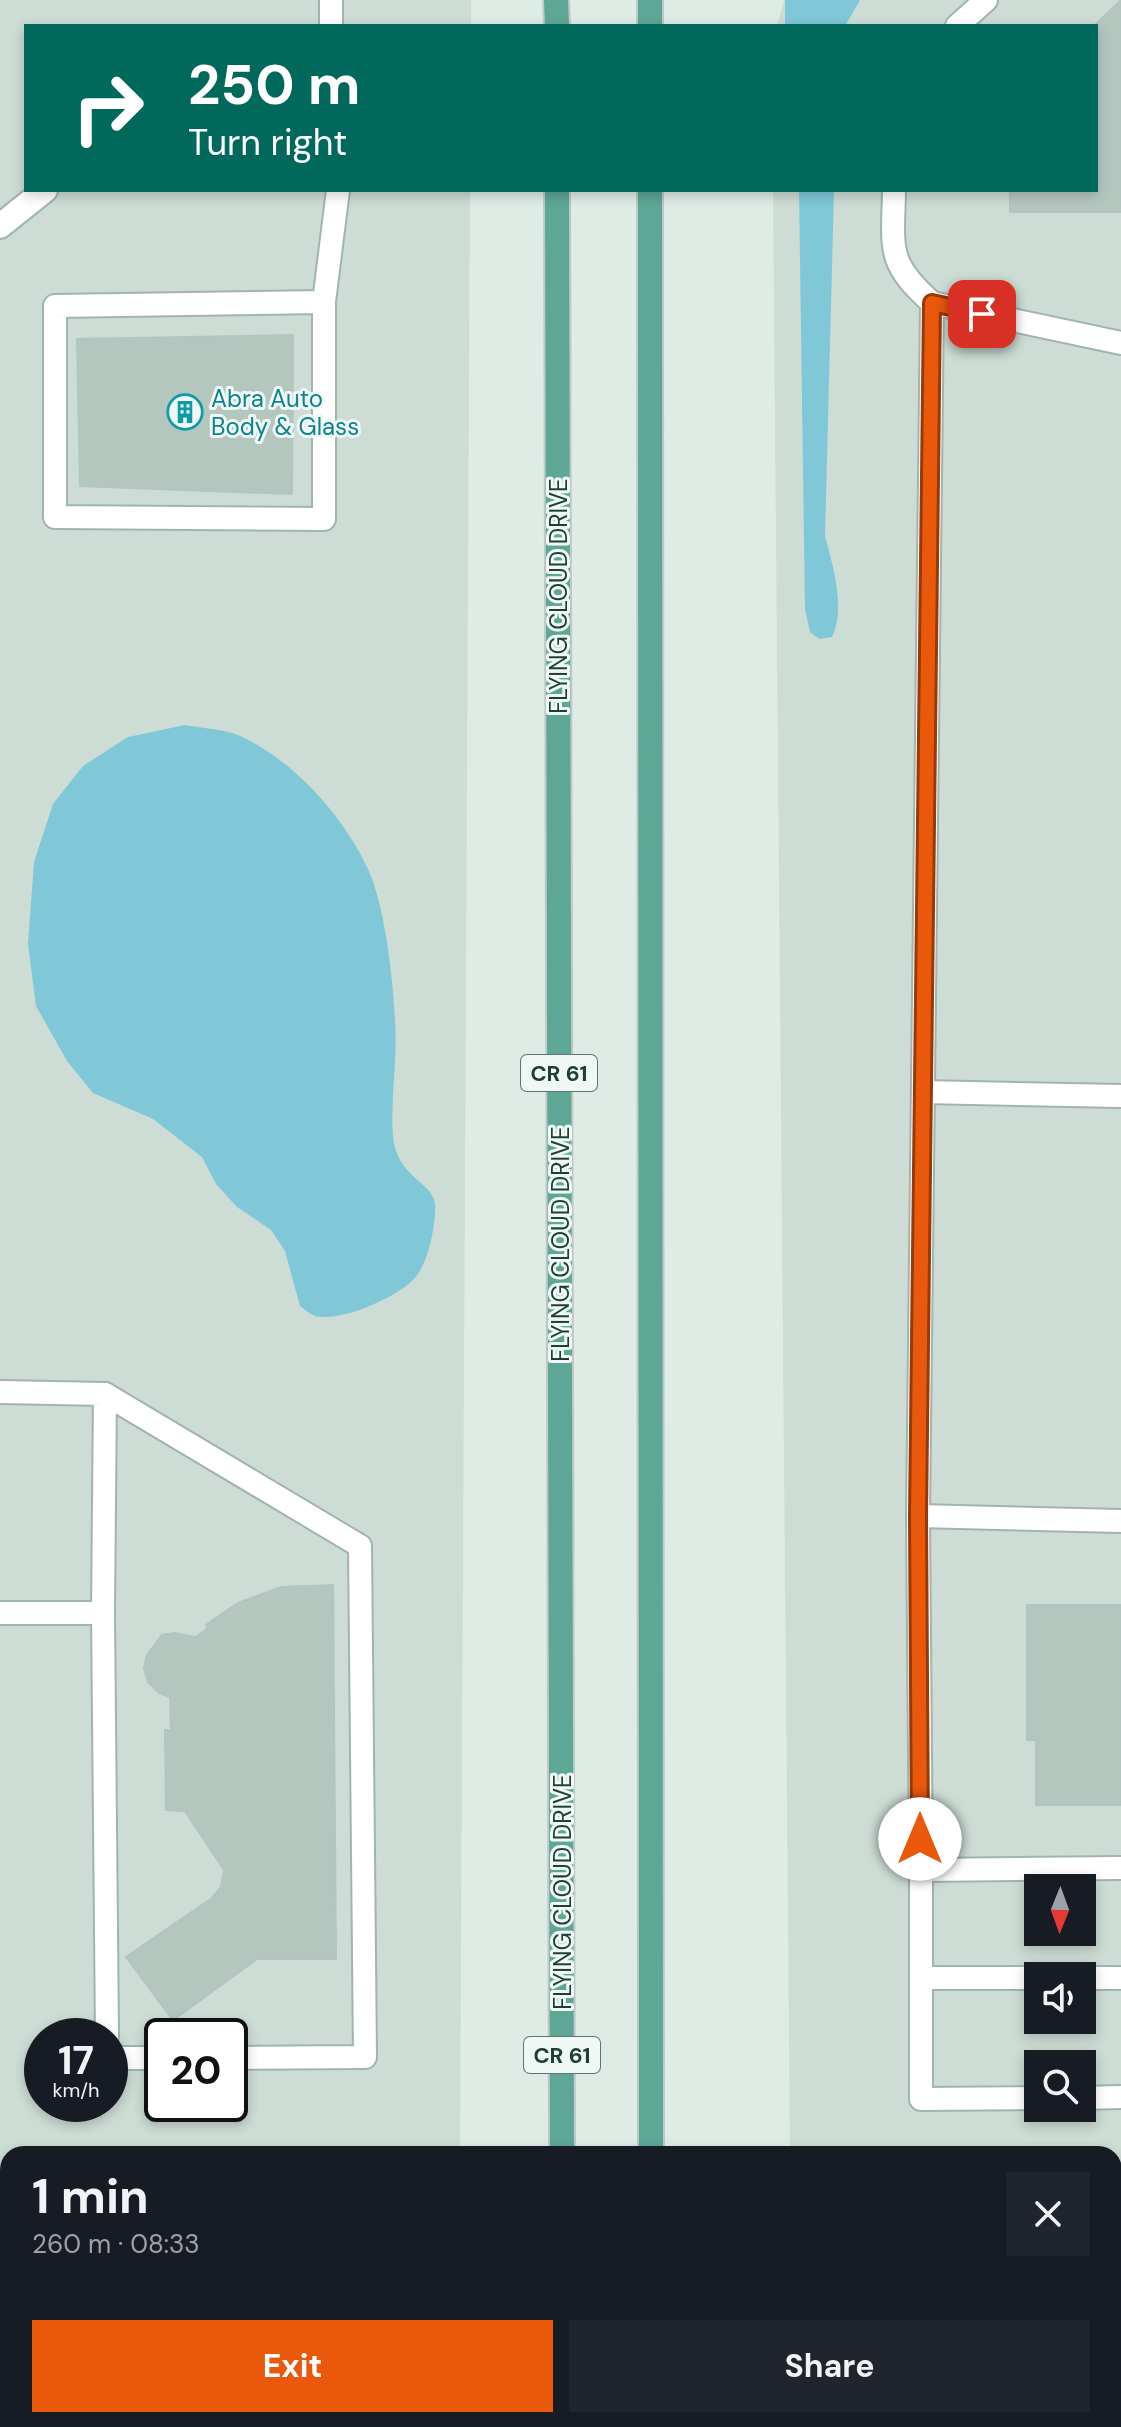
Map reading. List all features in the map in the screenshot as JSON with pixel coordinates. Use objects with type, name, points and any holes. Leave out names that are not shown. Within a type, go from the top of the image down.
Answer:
[{"type":"main road","points":[[556,0],[557,24]]},
{"type":"main road","points":[[650,0],[650,24]]},
{"type":"main road","name":"FLYING CLOUD DRIVE","points":[[557,192],[562,2146]]},
{"type":"main road","points":[[650,192],[651,2146]]},
{"type":"street","points":[[0,225],[42,192]]},
{"type":"lane","points":[[331,0],[331,24]]},
{"type":"lane","points":[[959,24],[986,0]]},
{"type":"lane","points":[[324,302],[55,306],[55,517],[324,519],[324,302],[338,192]]},
{"type":"lane","points":[[894,192],[893,255],[907,281],[932,303],[1121,343]]},
{"type":"lane","points":[[932,303],[918,1516],[921,2099],[1024,2098]]},
{"type":"lane","points":[[923,1092],[1121,1096]]},
{"type":"lane","points":[[0,1392],[105,1394],[360,1546],[365,2057],[248,2058]]},
{"type":"lane","points":[[105,1394],[103,1613],[107,2018]]},
{"type":"lane","points":[[918,1516],[1121,1521]]},
{"type":"lane","points":[[0,1613],[103,1613]]},
{"type":"lane","points":[[921,1870],[1121,1868]]},
{"type":"lane","points":[[921,1978],[1024,1978]]},
{"type":"lane","points":[[1096,1978],[1121,1978]]},
{"type":"lane","points":[[1096,2098],[1121,2097]]},
{"type":"shaded area","points":[[0,0],[471,0],[471,24],[24,24],[24,192],[470,192],[460,2146],[0,2146]]},
{"type":"shaded area","points":[[784,0],[1121,0],[1121,2146],[790,2146],[773,192],[1098,192],[1098,24],[778,24]]},
{"type":"water","points":[[785,0],[860,0],[846,24],[785,24]]},
{"type":"water","points":[[799,192],[834,192],[825,536],[838,600],[832,637],[819,639],[810,632],[805,609]]},
{"type":"water","points":[[185,725],[238,735],[258,745],[296,773],[344,827],[367,867],[379,901],[387,942],[396,1035],[393,1136],[401,1161],[433,1197],[435,1212],[428,1250],[418,1274],[400,1290],[355,1311],[315,1316],[300,1306],[285,1251],[271,1230],[237,1207],[216,1184],[202,1157],[153,1119],[93,1093],[67,1061],[36,1006],[28,944],[34,862],[53,804],[83,766],[128,737]]},
{"type":"building","points":[[1121,0],[1121,212],[1010,212],[1010,192],[1098,192],[1096,24]]},
{"type":"building","name":"Abra Auto Body & Glass","points":[[293,335],[292,494],[80,486],[77,339]]},
{"type":"building","points":[[333,1585],[336,1959],[257,1959],[176,2018],[172,2018],[126,1957],[212,1898],[221,1887],[224,1870],[185,1811],[166,1810],[165,1730],[171,1730],[170,1697],[159,1693],[148,1682],[144,1668],[147,1655],[162,1635],[174,1633],[196,1637],[208,1628],[206,1625],[238,1603],[281,1587]]},
{"type":"building","points":[[1027,1605],[1121,1605],[1121,1805],[1036,1805],[1036,1740],[1027,1740]]},
{"type":"place","name":"Abra Auto Body & Glass","points":[[185,412]]},
{"type":"route","points":[[920,1839],[918,1516],[932,303],[982,314]]}]
